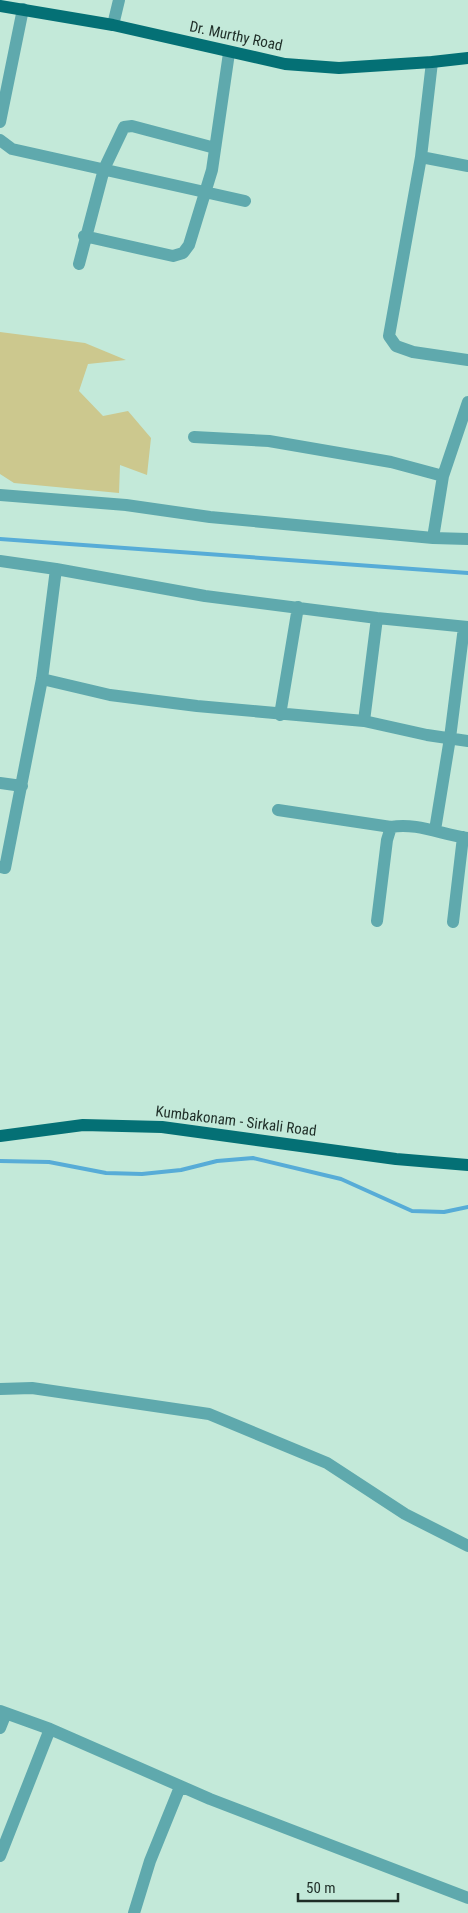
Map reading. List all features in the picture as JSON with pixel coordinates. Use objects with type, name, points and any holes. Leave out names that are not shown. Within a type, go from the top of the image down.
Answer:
[{"type":"main road","name":"Dr. Murthy Road","points":[[0,6],[112,25],[229,53],[285,64],[339,68],[468,58]]},
{"type":"main road","name":"Kumbakonam - Sirkali Road","points":[[0,1136],[84,1125],[162,1127],[396,1158],[468,1165]]},
{"type":"street","points":[[112,25],[119,0]]},
{"type":"street","points":[[0,122],[23,9]]},
{"type":"street","points":[[84,236],[173,256],[183,252],[189,246],[207,193],[229,53]]},
{"type":"street","points":[[432,62],[421,157],[388,336],[396,346],[413,352],[468,360]]},
{"type":"street","points":[[78,264],[84,236],[104,169],[124,127],[132,126],[215,148]]},
{"type":"street","points":[[0,140],[12,149],[245,201]]},
{"type":"street","points":[[421,157],[468,166]]},
{"type":"street","points":[[433,538],[443,476],[468,402]]},
{"type":"street","points":[[194,437],[269,441],[392,462],[443,476]]},
{"type":"street","points":[[0,495],[126,505],[210,517],[433,538],[468,539]]},
{"type":"street","points":[[0,561],[56,569],[188,593],[377,618],[466,627],[434,830]]},
{"type":"street","points":[[0,867],[5,868],[22,786],[42,679],[56,569]]},
{"type":"street","points":[[280,715],[298,607]]},
{"type":"street","points":[[364,721],[377,618]]},
{"type":"street","points":[[42,679],[110,695],[280,715],[364,721],[468,741]]},
{"type":"street","points":[[0,783],[22,786]]},
{"type":"street","points":[[278,810],[391,827],[434,830],[465,838],[453,922]]},
{"type":"street","points":[[377,921],[387,840],[391,827]]},
{"type":"street","points":[[0,1389],[32,1388],[209,1414],[327,1463],[405,1514],[468,1546]]},
{"type":"street","points":[[0,1728],[3,1712],[50,1729],[180,1787],[468,1898]]},
{"type":"street","points":[[0,1856],[50,1729]]},
{"type":"street","points":[[134,1913],[150,1861],[180,1787]]},
{"type":"shaded area","points":[[0,332],[85,343],[126,360],[88,364],[79,391],[103,416],[128,411],[151,438],[147,475],[120,465],[119,493],[14,483],[0,474]]},
{"type":"waterway","points":[[0,539],[468,573]]},
{"type":"waterway","points":[[0,1161],[49,1162],[106,1173],[142,1174],[181,1170],[217,1161],[253,1158],[341,1179],[412,1211],[444,1212],[468,1207]]}]
